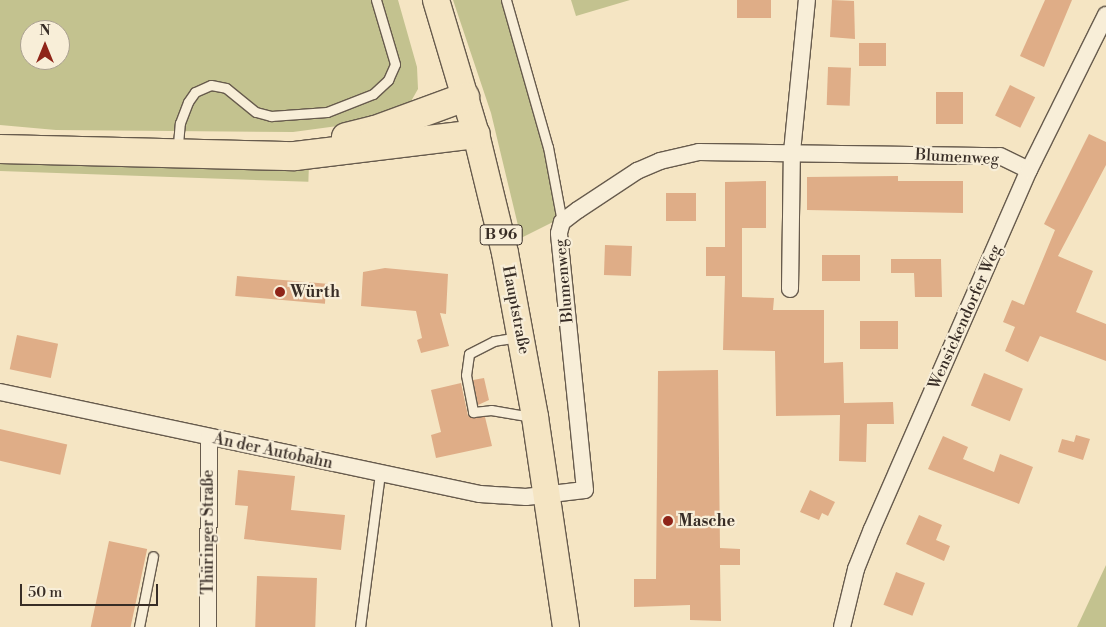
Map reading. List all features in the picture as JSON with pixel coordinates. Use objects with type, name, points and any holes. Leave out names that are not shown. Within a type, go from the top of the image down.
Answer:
[{"type":"highway","points":[[0,138],[178,144],[281,144],[343,137],[375,130],[465,97]]},
{"type":"highway","points":[[0,149],[295,156],[476,134]]},
{"type":"main road","name":"Hauptstraße","points":[[436,0],[476,134],[522,336],[566,627]]},
{"type":"street","points":[[790,289],[792,152],[807,0]]},
{"type":"street","name":"Wensickendorfer Weg","points":[[842,627],[856,569],[872,529],[1029,170],[1106,15]]},
{"type":"street","name":"Blumenweg","points":[[547,494],[585,490],[560,251],[562,222],[637,171],[669,158],[699,152],[1000,156],[1029,170]]},
{"type":"street","name":"An der Autobahn","points":[[0,392],[480,494],[547,494]]},
{"type":"street","name":"Thüringer Straße","points":[[208,627],[209,437]]},
{"type":"lane","points":[[178,144],[180,123],[188,102],[195,92],[211,85],[226,88],[256,112],[271,116],[327,112],[373,94],[388,80],[395,64],[376,0]]},
{"type":"lane","points":[[506,0],[548,147],[562,222]]},
{"type":"lane","points":[[522,336],[488,344],[469,354],[466,375],[473,412],[491,410],[535,417]]},
{"type":"lane","points":[[360,627],[380,473]]},
{"type":"lane","points":[[139,627],[154,556]]},
{"type":"shaded area","points":[[0,0],[398,0],[417,67],[418,89],[410,103],[360,123],[293,132],[56,130],[0,125]]},
{"type":"shaded area","points":[[453,0],[509,0],[551,145],[565,216],[521,238],[491,113]]},
{"type":"shaded area","points":[[571,0],[630,0],[576,16]]},
{"type":"shaded area","points":[[0,158],[309,169],[308,182],[0,171]]},
{"type":"shaded area","points":[[1106,565],[1106,627],[1077,627]]},
{"type":"building","points":[[737,0],[771,0],[771,18],[737,18]]},
{"type":"building","points":[[832,0],[854,1],[855,39],[830,37]]},
{"type":"building","points":[[1045,0],[1072,0],[1044,67],[1020,56]]},
{"type":"building","points":[[859,43],[886,43],[886,66],[859,66]]},
{"type":"building","points":[[828,67],[851,68],[850,106],[827,105]]},
{"type":"building","points":[[1010,85],[1035,97],[1020,128],[995,116]]},
{"type":"building","points":[[936,92],[963,92],[963,124],[936,124]]},
{"type":"building","points":[[1089,134],[1106,142],[1106,165],[1058,256],[1093,271],[1076,312],[1106,324],[1106,361],[1040,336],[1028,362],[1005,351],[1015,327],[1003,322],[1012,300],[1024,305],[1055,230],[1044,224]]},
{"type":"building","points":[[898,176],[898,181],[963,181],[963,213],[807,210],[807,177]]},
{"type":"building","points":[[766,181],[766,228],[742,228],[742,297],[774,298],[773,310],[824,310],[824,363],[843,362],[844,403],[893,402],[894,424],[867,424],[866,462],[839,461],[840,415],[776,416],[775,351],[723,350],[725,276],[706,276],[706,247],[725,247],[725,182]]},
{"type":"building","points":[[666,193],[696,193],[696,221],[666,221]]},
{"type":"building","points":[[605,245],[632,246],[631,276],[604,275]]},
{"type":"building","points":[[822,255],[860,255],[860,281],[822,281]]},
{"type":"building","points":[[891,259],[941,259],[942,297],[915,297],[914,273],[891,273]]},
{"type":"building","points":[[385,268],[448,274],[446,314],[440,313],[449,346],[421,353],[417,340],[422,338],[416,311],[361,306],[363,272]]},
{"type":"building","name":"Würth","points":[[237,276],[327,284],[325,304],[235,296]]},
{"type":"building","points":[[860,321],[898,321],[898,349],[860,349]]},
{"type":"building","points":[[17,335],[58,344],[51,378],[10,369]]},
{"type":"building","points":[[718,370],[720,548],[740,549],[740,565],[720,565],[721,621],[690,620],[690,605],[634,607],[634,579],[656,579],[658,371]]},
{"type":"building","points":[[984,373],[1023,389],[1010,421],[971,405]]},
{"type":"building","points":[[484,378],[489,400],[478,405],[473,380]]},
{"type":"building","points":[[461,383],[468,416],[485,417],[492,446],[436,458],[431,435],[441,432],[431,390]]},
{"type":"building","points":[[0,429],[67,445],[60,475],[0,461]]},
{"type":"building","points":[[1076,435],[1090,439],[1083,460],[1058,452],[1062,439],[1074,442]]},
{"type":"building","points":[[943,436],[968,447],[963,459],[994,472],[1000,454],[1033,467],[1019,504],[928,469]]},
{"type":"building","points":[[238,470],[295,476],[291,510],[345,515],[341,550],[244,539],[248,506],[235,505]]},
{"type":"building","points":[[810,490],[835,502],[828,516],[822,513],[819,520],[800,512]]},
{"type":"building","points":[[919,515],[942,525],[936,540],[950,546],[944,561],[906,544]]},
{"type":"building","points":[[109,541],[147,549],[131,627],[91,627]]},
{"type":"building","points":[[896,572],[925,583],[912,616],[883,605]]},
{"type":"building","points":[[257,576],[317,578],[315,627],[255,627]]},
{"type":"place","name":"Würth","points":[[280,292]]},
{"type":"place","name":"Masche","points":[[668,521]]}]
